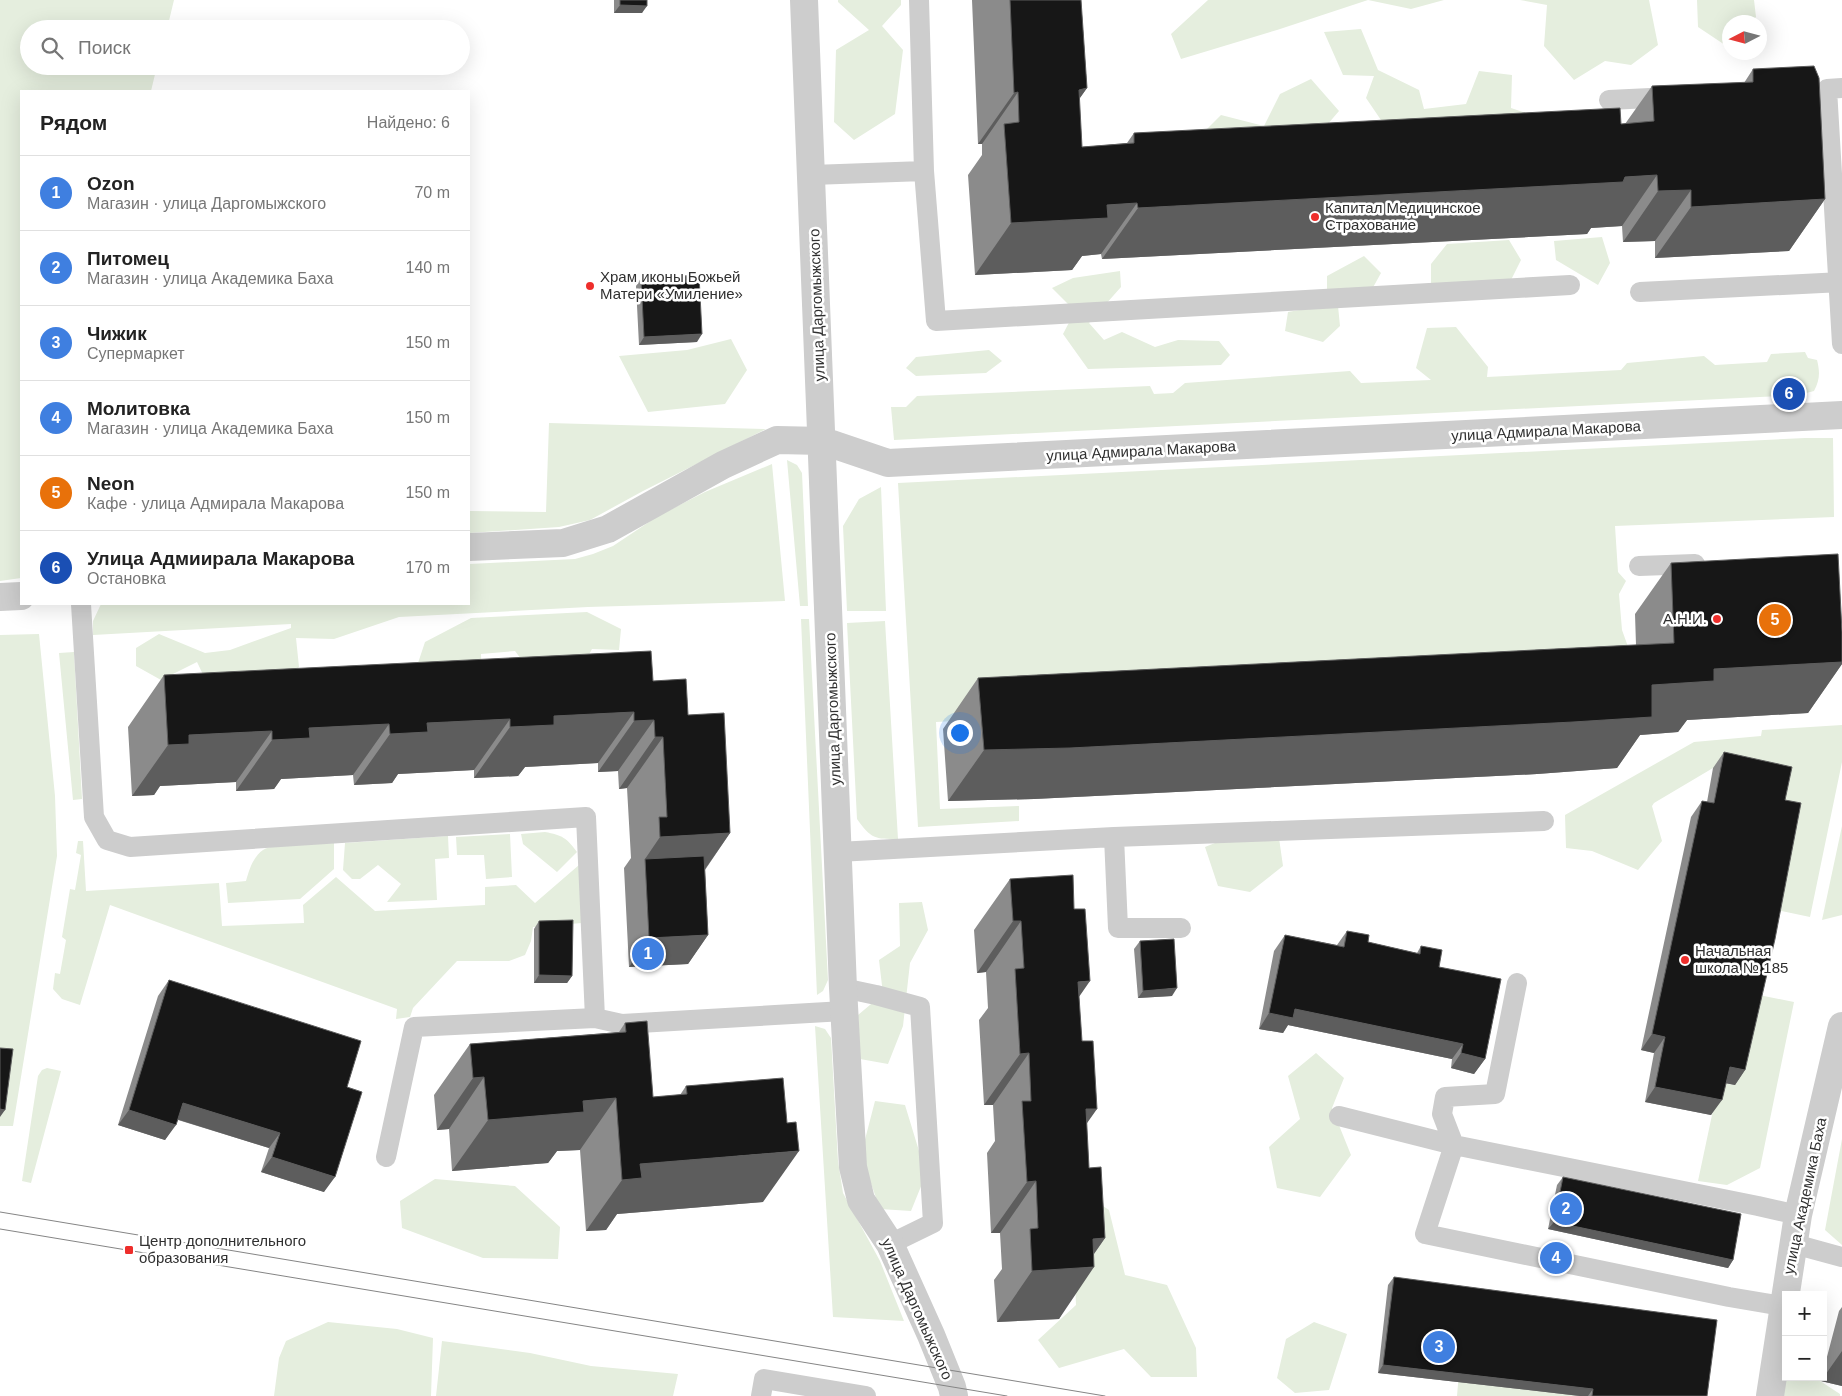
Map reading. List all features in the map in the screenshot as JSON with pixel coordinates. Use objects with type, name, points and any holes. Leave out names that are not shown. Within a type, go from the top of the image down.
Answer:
[{"type":"street","name":"улица Даргомыжского","points":[[804,0],[844,999],[853,1167],[861,1200],[890,1244],[931,1335],[954,1396]]},
{"type":"street","name":"улица Адмирала Макарова","points":[[470,547],[563,544],[608,529],[723,465],[776,440],[823,441],[888,463],[1842,416]]},
{"type":"street","points":[[0,596],[20,596]]},
{"type":"street","name":"улица Академика Баха","points":[[1785,1291],[1798,1215],[1842,1026]]},
{"type":"street","name":"улица Академика Баха","points":[[1770,1396],[1782,1306]]},
{"type":"lane","points":[[919,0],[924,171],[936,321],[1570,286]]},
{"type":"lane","points":[[1808,90],[1835,88],[1842,344]]},
{"type":"lane","points":[[1609,100],[1688,96]]},
{"type":"lane","points":[[812,175],[924,171]]},
{"type":"lane","points":[[1640,292],[1840,282]]},
{"type":"lane","points":[[1639,566],[1716,563]]},
{"type":"lane","points":[[81,605],[94,817],[107,840],[130,847],[586,817],[595,1018]]},
{"type":"lane","points":[[838,852],[1114,838],[1544,821]]},
{"type":"lane","points":[[1114,838],[1118,928],[1181,928]]},
{"type":"lane","points":[[1517,983],[1495,1094],[1445,1097],[1442,1114],[1454,1145],[1425,1234],[1729,1297],[1782,1306]]},
{"type":"lane","points":[[386,1157],[414,1027],[595,1018],[622,1024],[876,995],[920,1007],[933,1223],[890,1244]]},
{"type":"lane","points":[[1339,1116],[1454,1145],[1798,1215]]},
{"type":"lane","points":[[1794,1244],[1842,1257]]},
{"type":"lane","points":[[760,1396],[764,1379],[866,1396]]},
{"type":"green space","points":[[0,0],[174,0],[169,20],[20,20],[20,75],[155,75],[151,90],[20,90],[20,578],[0,581]]},
{"type":"green space","points":[[838,0],[901,0],[901,5],[882,26],[903,50],[895,114],[854,140],[834,122],[836,50],[869,30]]},
{"type":"green space","points":[[1208,0],[1368,0],[1181,59],[1171,34]]},
{"type":"green space","points":[[1368,0],[1444,0],[1411,9]]},
{"type":"green space","points":[[1520,0],[1649,0],[1658,45],[1631,65],[1605,61],[1574,80],[1544,46],[1547,5]]},
{"type":"green space","points":[[1697,0],[1754,0],[1756,15],[1722,15],[1722,43],[1698,27]]},
{"type":"green space","points":[[1361,29],[1378,70],[1419,90],[1424,109],[1466,104],[1479,71],[1512,75],[1511,108],[1557,123],[1400,148],[1366,98],[1374,76],[1343,75],[1324,32]]},
{"type":"green space","points":[[1311,79],[1339,111],[1303,153],[1189,147],[1221,115],[1264,126],[1280,94]]},
{"type":"green space","points":[[1602,237],[1610,263],[1598,285],[1556,260],[1554,241]]},
{"type":"green space","points":[[1509,240],[1521,260],[1507,288],[1431,291],[1431,264],[1447,244]]},
{"type":"green space","points":[[1364,256],[1381,273],[1371,291],[1338,306],[1340,326],[1323,342],[1285,331],[1288,312],[1327,305],[1327,276]]},
{"type":"green space","points":[[1120,271],[1121,287],[1089,323],[1104,340],[1122,332],[1155,347],[1178,340],[1219,341],[1230,355],[1221,365],[1088,369],[1063,334],[1075,311],[1052,288],[1073,278]]},
{"type":"green space","points":[[1456,327],[1488,367],[1487,377],[1621,370],[1627,363],[1704,356],[1715,365],[1767,362],[1771,354],[1805,352],[1808,358],[1817,360],[1818,380],[1814,391],[1799,395],[894,440],[891,407],[906,407],[917,396],[1150,386],[1154,394],[1173,393],[1185,383],[1350,371],[1361,383],[1431,380],[1416,368],[1427,328]]},
{"type":"green space","points":[[731,339],[747,370],[725,404],[648,412],[619,356],[687,350]]},
{"type":"green space","points":[[989,350],[1002,361],[986,373],[916,376],[906,368],[916,357]]},
{"type":"green space","points":[[549,423],[766,429],[590,520],[559,527],[470,533],[470,511],[546,512]]},
{"type":"green space","points":[[1833,438],[1834,517],[1615,526],[1618,572],[1626,581],[1619,594],[1622,630],[1631,655],[1625,685],[936,722],[940,809],[1019,806],[1019,821],[918,827],[898,483]]},
{"type":"green space","points":[[787,460],[797,465],[802,473],[808,606],[800,606]]},
{"type":"green space","points":[[772,464],[785,601],[588,607],[399,617],[334,639],[296,638],[299,667],[273,691],[209,687],[197,662],[161,680],[136,666],[136,648],[159,634],[205,653],[230,650],[291,628],[291,624],[93,635],[93,621],[101,605],[470,605],[470,564],[575,559],[593,554],[613,546],[658,516],[705,492]]},
{"type":"green space","points":[[881,487],[886,611],[847,611],[843,526],[859,499]]},
{"type":"green space","points":[[587,612],[621,629],[619,650],[592,649],[578,675],[536,679],[515,651],[481,654],[482,684],[417,666],[425,642],[471,618]]},
{"type":"green space","points":[[801,619],[809,619],[828,980],[823,991],[817,995]]},
{"type":"green space","points":[[885,621],[898,839],[884,839],[874,836],[866,831],[857,819],[847,623]]},
{"type":"green space","points":[[39,634],[55,796],[57,856],[13,1126],[0,1126],[0,635]]},
{"type":"green space","points":[[74,652],[82,799],[73,800],[59,653]]},
{"type":"green space","points":[[1842,725],[1842,762],[1810,917],[1772,909],[1713,768],[1654,803],[1652,806],[1662,841],[1638,870],[1592,851],[1566,848],[1565,815],[1694,742],[1761,736],[1762,730]]},
{"type":"green space","points":[[1842,826],[1842,915],[1822,920]]},
{"type":"green space","points":[[1252,828],[1278,831],[1283,866],[1250,892],[1218,886],[1205,847]]},
{"type":"green space","points":[[545,832],[564,838],[577,852],[557,872],[523,844],[521,834]]},
{"type":"green space","points":[[510,834],[512,877],[486,879],[484,855],[457,855],[456,837]]},
{"type":"green space","points":[[448,836],[449,858],[435,859],[437,900],[387,902],[401,884],[378,865],[360,879],[352,879],[343,870],[345,843]]},
{"type":"green space","points":[[78,841],[83,841],[86,891],[219,883],[222,926],[304,923],[303,905],[336,877],[375,911],[485,905],[485,887],[516,885],[535,903],[579,865],[582,923],[533,927],[531,941],[525,955],[509,961],[457,961],[413,1008],[410,1017],[396,1019],[397,1009],[110,905],[80,1005],[62,999],[53,989],[55,973],[60,974],[66,940],[62,937],[70,889],[75,890],[81,855],[76,853]]},
{"type":"green space","points":[[334,843],[334,869],[300,899],[228,903],[226,883],[246,881],[254,860],[263,850],[269,847],[287,845]]},
{"type":"green space","points":[[922,902],[928,930],[910,963],[903,1026],[888,1064],[860,1059],[858,1015],[883,994],[879,960],[900,946],[899,903]]},
{"type":"green space","points":[[1754,994],[1794,1002],[1760,1168],[1727,1185],[1698,1181],[1719,1082],[1734,1085]]},
{"type":"green space","points":[[815,1026],[825,1029],[831,1038],[838,1161],[843,1193],[880,1261],[904,1321],[833,1317]]},
{"type":"green space","points":[[1316,1053],[1344,1078],[1332,1108],[1351,1155],[1320,1197],[1277,1188],[1269,1147],[1300,1119],[1288,1076]]},
{"type":"green space","points":[[47,1068],[61,1071],[31,1183],[22,1181],[38,1076],[42,1070]]},
{"type":"green space","points":[[875,1101],[905,1105],[926,1174],[911,1211],[880,1209],[861,1155]]},
{"type":"green space","points":[[1842,1139],[1842,1245],[1825,1230]]},
{"type":"green space","points":[[435,1179],[515,1186],[560,1227],[558,1259],[483,1258],[402,1228],[400,1201]]},
{"type":"green space","points":[[1088,1196],[1109,1210],[1125,1275],[1167,1285],[1196,1348],[1197,1377],[1151,1377],[1124,1349],[1059,1368],[1038,1340],[1076,1305],[1073,1235]]},
{"type":"green space","points":[[328,1322],[397,1329],[433,1338],[431,1396],[274,1396],[279,1358],[286,1341]]},
{"type":"green space","points":[[1314,1322],[1347,1334],[1329,1390],[1295,1393],[1277,1378],[1286,1339]]},
{"type":"green space","points":[[442,1341],[530,1353],[591,1366],[678,1374],[673,1396],[436,1396]]},
{"type":"green space","points":[[1460,1361],[1586,1396],[1457,1396]]},
{"type":"green space","points":[[1785,1381],[1820,1381],[1840,1394],[1840,1396],[1780,1396]]},
{"type":"building","points":[[620,0],[647,0],[647,6],[620,5]]},
{"type":"building","points":[[1010,0],[1081,0],[1087,88],[1079,90],[1082,147],[1134,143],[1134,133],[1620,108],[1621,124],[1654,121],[1652,86],[1753,82],[1753,69],[1814,66],[1819,78],[1825,199],[1691,207],[1691,190],[1658,191],[1657,175],[1625,177],[1623,182],[1138,208],[1137,203],[1107,205],[1108,218],[1011,223],[1004,124],[1019,122],[1018,92],[1014,93]]},
{"type":"building","points":[[699,275],[702,334],[644,337],[641,278]]},
{"type":"building","points":[[1838,554],[1842,662],[1714,669],[1714,681],[1652,685],[1652,717],[1070,748],[984,750],[978,678],[1674,643],[1671,563]]},
{"type":"building","points":[[651,651],[653,681],[686,679],[688,715],[724,713],[730,833],[660,837],[659,817],[667,817],[663,737],[655,737],[654,720],[634,721],[634,712],[554,716],[554,725],[510,727],[510,719],[427,723],[428,732],[390,734],[389,724],[309,728],[310,738],[272,740],[272,731],[189,735],[189,744],[168,745],[164,675]]},
{"type":"building","points":[[1724,752],[1792,767],[1785,800],[1801,803],[1775,939],[1745,1070],[1730,1067],[1722,1100],[1655,1087],[1665,1037],[1652,1034],[1702,801],[1714,803]]},
{"type":"building","points":[[704,856],[708,935],[649,938],[645,859]]},
{"type":"building","points":[[1073,875],[1074,909],[1085,909],[1090,981],[1078,982],[1082,1041],[1093,1041],[1097,1109],[1086,1109],[1089,1168],[1101,1167],[1105,1238],[1093,1239],[1094,1267],[1032,1271],[1030,1229],[1038,1228],[1036,1181],[1027,1182],[1022,1101],[1031,1101],[1029,1053],[1020,1054],[1015,969],[1024,968],[1021,921],[1013,921],[1010,879]]},
{"type":"building","points":[[573,920],[572,976],[539,975],[539,921]]},
{"type":"building","points":[[1347,931],[1369,935],[1368,942],[1420,954],[1421,946],[1442,950],[1439,967],[1501,979],[1485,1059],[1461,1053],[1463,1044],[1295,1009],[1293,1018],[1269,1013],[1285,935],[1344,947]]},
{"type":"building","points":[[1174,939],[1177,988],[1143,991],[1140,941]]},
{"type":"building","points":[[169,980],[361,1041],[347,1087],[362,1092],[335,1177],[272,1157],[280,1133],[183,1103],[176,1125],[129,1110]]},
{"type":"building","points":[[647,1021],[653,1097],[687,1094],[686,1086],[783,1078],[787,1123],[796,1122],[799,1151],[640,1164],[642,1178],[622,1180],[616,1098],[583,1101],[584,1112],[488,1120],[484,1077],[473,1078],[470,1044],[626,1032],[625,1023]]},
{"type":"building","points":[[0,1048],[13,1049],[5,1110],[0,1109]]},
{"type":"building","points":[[1563,1177],[1741,1214],[1733,1260],[1554,1222]]},
{"type":"building","points":[[1394,1277],[1717,1320],[1707,1396],[1592,1396],[1593,1389],[1383,1365]]},
{"type":"tram line","points":[[0,1212],[1105,1396]]},
{"type":"tram line","points":[[0,1229],[1007,1396]]},
{"type":"place","name":"Капитал Медицинское Страхование","points":[[1315,217]]},
{"type":"place","name":"Храм иконы Божьей Матери «Умиление»","points":[[590,286]]},
{"type":"place","name":"Улица Адмиирала Макарова","points":[[1789,394]]},
{"type":"place","name":"А.Н.И.","points":[[1717,619]]},
{"type":"place","name":"Neon","points":[[1775,620]]},
{"type":"place","name":"Ozon","points":[[648,954]]},
{"type":"place","name":"Начальная школа № 185","points":[[1685,960]]},
{"type":"place","name":"Питомец","points":[[1566,1209]]},
{"type":"place","name":"Центр дополнительного образования","points":[[129,1250]]},
{"type":"place","name":"Молитовка","points":[[1556,1258]]},
{"type":"place","name":"Чижик","points":[[1439,1347]]}]
